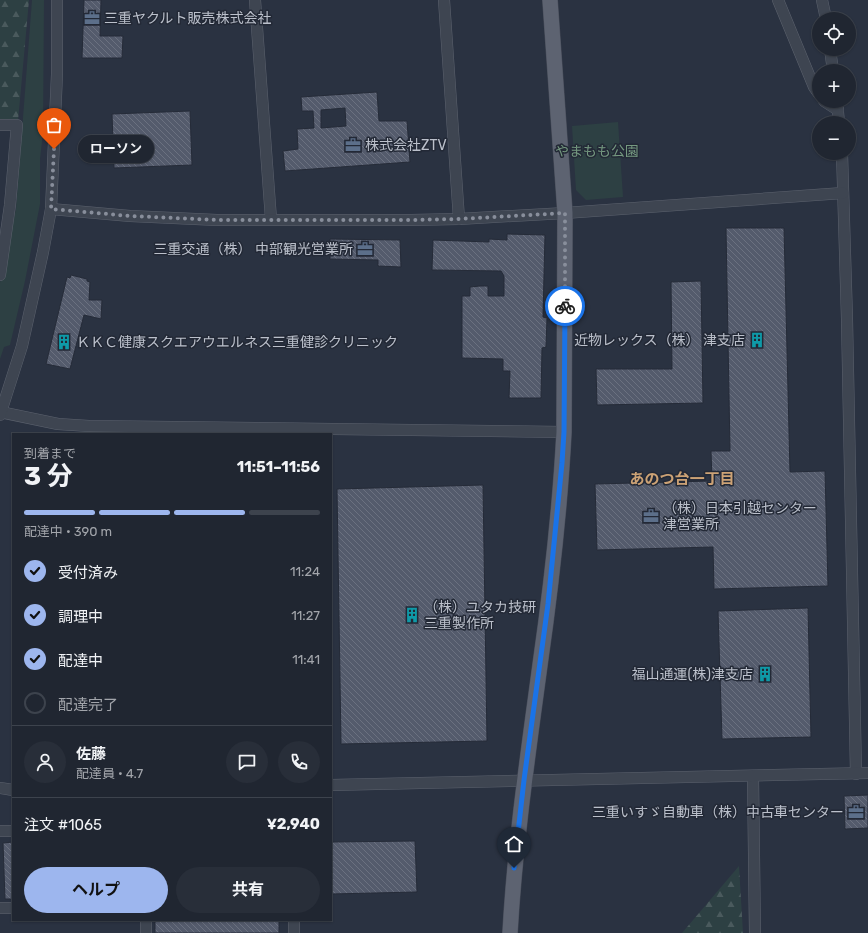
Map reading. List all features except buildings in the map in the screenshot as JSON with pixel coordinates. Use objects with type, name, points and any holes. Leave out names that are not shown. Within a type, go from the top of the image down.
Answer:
[{"type":"main road","points":[[510,933],[516,843],[548,604],[564,432],[565,213],[550,0]]},
{"type":"street","points":[[57,0],[57,74],[51,209],[22,346],[0,413],[58,424],[89,426],[564,432]]},
{"type":"street","points":[[255,0],[271,219]]},
{"type":"street","points":[[444,0],[459,219]]},
{"type":"street","points":[[778,0],[812,82]]},
{"type":"street","points":[[822,0],[825,12]]},
{"type":"street","points":[[0,125],[17,125],[10,205],[0,275]]},
{"type":"street","points":[[842,160],[847,319],[856,774]]},
{"type":"street","points":[[51,209],[130,216],[217,220],[411,220],[565,213],[843,193]]},
{"type":"street","points":[[332,785],[868,773]]},
{"type":"street","points":[[753,776],[755,933]]},
{"type":"street","points":[[0,788],[12,790]]},
{"type":"street","points":[[0,831],[12,831]]},
{"type":"street","points":[[0,908],[12,908]]},
{"type":"street","points":[[146,921],[146,933]]},
{"type":"street","points":[[294,921],[294,933]]},
{"type":"green space","points":[[0,0],[29,0],[18,121],[0,121]]},
{"type":"green space","points":[[32,0],[44,0],[43,133],[40,159],[40,204],[25,281],[10,345],[4,347],[0,359],[0,283],[16,209]]},
{"type":"green space","name":"やまもも公園","points":[[618,122],[623,197],[586,200],[576,190],[572,126]]},
{"type":"green space","points":[[739,866],[743,933],[682,933]]},
{"type":"way so far","points":[[54,149],[51,209],[130,216],[217,220],[411,220],[565,213],[565,306]]},
{"type":"place","name":"三重ヤクルト販売株式会社","points":[[92,18]]},
{"type":"place","name":"株式会社ZTV","points":[[353,145]]},
{"type":"place","name":"ローソン","points":[[54,149]]},
{"type":"place","name":"三重交通（株） 中部観光営業所","points":[[365,249]]},
{"type":"place","name":"近物レックス（株） 津支店","points":[[757,340]]},
{"type":"place","name":"ＫＫＣ健康スクエアウエルネス三重健診クリニック","points":[[64,342]]},
{"type":"place","name":"（株）日本引越センター 津営業所","points":[[651,516]]},
{"type":"place","name":"（株）ユタカ技研 三重製作所","points":[[412,615]]},
{"type":"place","name":"福山通運(株)津支店","points":[[765,674]]},
{"type":"place","name":"三重いすゞ自動車（株）中古車センター","points":[[856,812]]},
{"type":"district","name":"あのつ台一丁目","points":[[682,479]]},
{"type":"route","points":[[514,868],[524,780],[548,604],[562,463],[564,432],[565,306]]}]
